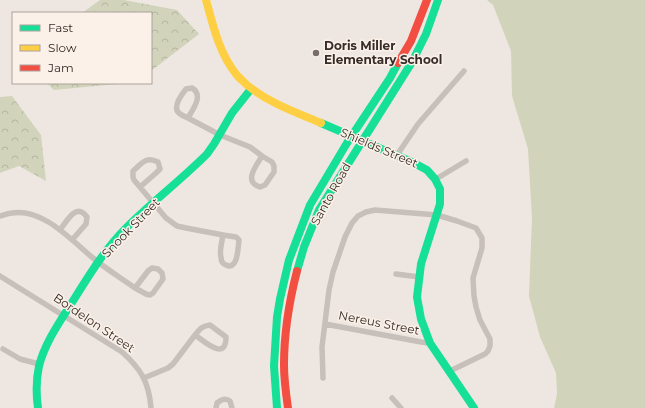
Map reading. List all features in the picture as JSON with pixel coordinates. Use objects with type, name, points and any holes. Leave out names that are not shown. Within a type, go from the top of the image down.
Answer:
[{"type":"street","name":"Shields Street","points":[[206,0],[222,50],[234,73],[263,98],[421,167],[430,172],[436,179]]},
{"type":"street","name":"Santo Road","points":[[277,408],[274,366],[277,316],[289,260],[298,235],[310,205],[351,137],[390,78],[411,41],[427,0]]},
{"type":"street","name":"Santo Road","points":[[288,408],[284,366],[289,308],[299,264],[319,210],[361,140],[398,85],[422,44],[438,0]]},
{"type":"street","points":[[397,156],[421,120],[464,71]]},
{"type":"street","points":[[188,118],[198,98],[198,93],[192,88],[186,89],[176,106],[178,113],[220,135],[250,147],[272,162],[274,172],[265,185],[260,188],[255,186],[251,180],[252,173],[262,156]]},
{"type":"street","name":"Snook Street","points":[[38,408],[37,379],[39,364],[64,315],[98,262],[116,239],[206,155],[214,146],[232,113],[252,89]]},
{"type":"street","points":[[140,187],[160,169],[158,162],[152,159],[146,160],[133,170],[132,177],[134,180],[153,203],[166,218],[177,226],[236,237],[239,240],[236,262],[229,266],[226,266],[220,256],[223,235]]},
{"type":"street","points":[[466,161],[436,179],[440,186],[440,204],[421,264],[417,297],[421,319],[430,343],[474,408]]},
{"type":"street","points":[[323,378],[322,347],[329,290],[333,272],[345,237],[352,223],[358,216],[375,210],[437,215],[457,220],[476,228],[482,238],[482,248],[473,278],[474,296],[480,320],[490,339],[490,346],[485,354],[450,371]]},
{"type":"street","points":[[60,230],[75,212],[80,211],[84,213],[87,217],[86,224],[72,240]]},
{"type":"street","points":[[0,216],[13,213],[24,213],[36,216],[46,221],[60,230],[98,262],[135,288],[146,294],[150,295],[153,293],[163,279],[162,273],[158,269],[152,268],[135,288]]},
{"type":"street","points":[[396,274],[419,277]]},
{"type":"street","name":"Bordelon Street","points":[[0,276],[122,352],[142,372],[148,388],[151,408]]},
{"type":"street","name":"Nereus Street","points":[[325,324],[430,343]]},
{"type":"street","points":[[144,378],[168,368],[173,364],[200,328],[204,326],[210,326],[224,335],[226,337],[226,343],[222,348],[212,348],[195,335]]},
{"type":"street","points":[[1,350],[20,359],[39,364]]},
{"type":"street","points":[[392,398],[401,408]]},
{"type":"street","points":[[216,408],[217,403],[222,399],[226,399],[230,401],[232,408]]},
{"type":"green space","points":[[100,0],[124,0],[177,10],[199,34],[152,70],[152,12],[83,12]]},
{"type":"green space","points":[[487,0],[645,0],[645,408],[554,408],[557,394],[556,373],[540,337],[529,296],[532,218],[528,149],[512,96],[511,51],[493,5]]},
{"type":"green space","points":[[48,84],[117,84],[54,90]]},
{"type":"green space","points":[[12,96],[41,135],[46,181],[19,166],[0,173],[0,97]]},
{"type":"traffic: fast","points":[[297,271],[304,247],[319,210],[412,62],[426,34],[438,0]]},
{"type":"traffic: fast","points":[[277,408],[274,366],[277,317],[289,260],[310,205],[347,143],[390,78],[398,63]]},
{"type":"traffic: fast","points":[[38,408],[37,382],[39,366],[45,349],[62,318],[90,274],[118,236],[207,154],[232,113],[251,89]]},
{"type":"traffic: fast","points":[[321,123],[414,163],[427,170],[435,179],[440,189],[440,204],[421,264],[417,297],[421,319],[430,343],[474,408]]},
{"type":"traffic: slow","points":[[206,0],[221,48],[230,66],[238,77],[255,91],[282,107],[321,123]]},
{"type":"traffic: jam","points":[[398,63],[411,41],[427,0]]},
{"type":"traffic: jam","points":[[288,408],[285,386],[284,353],[289,306],[297,271]]},
{"type":"place","name":"Doris Miller Elementary School","points":[[316,53]]}]
